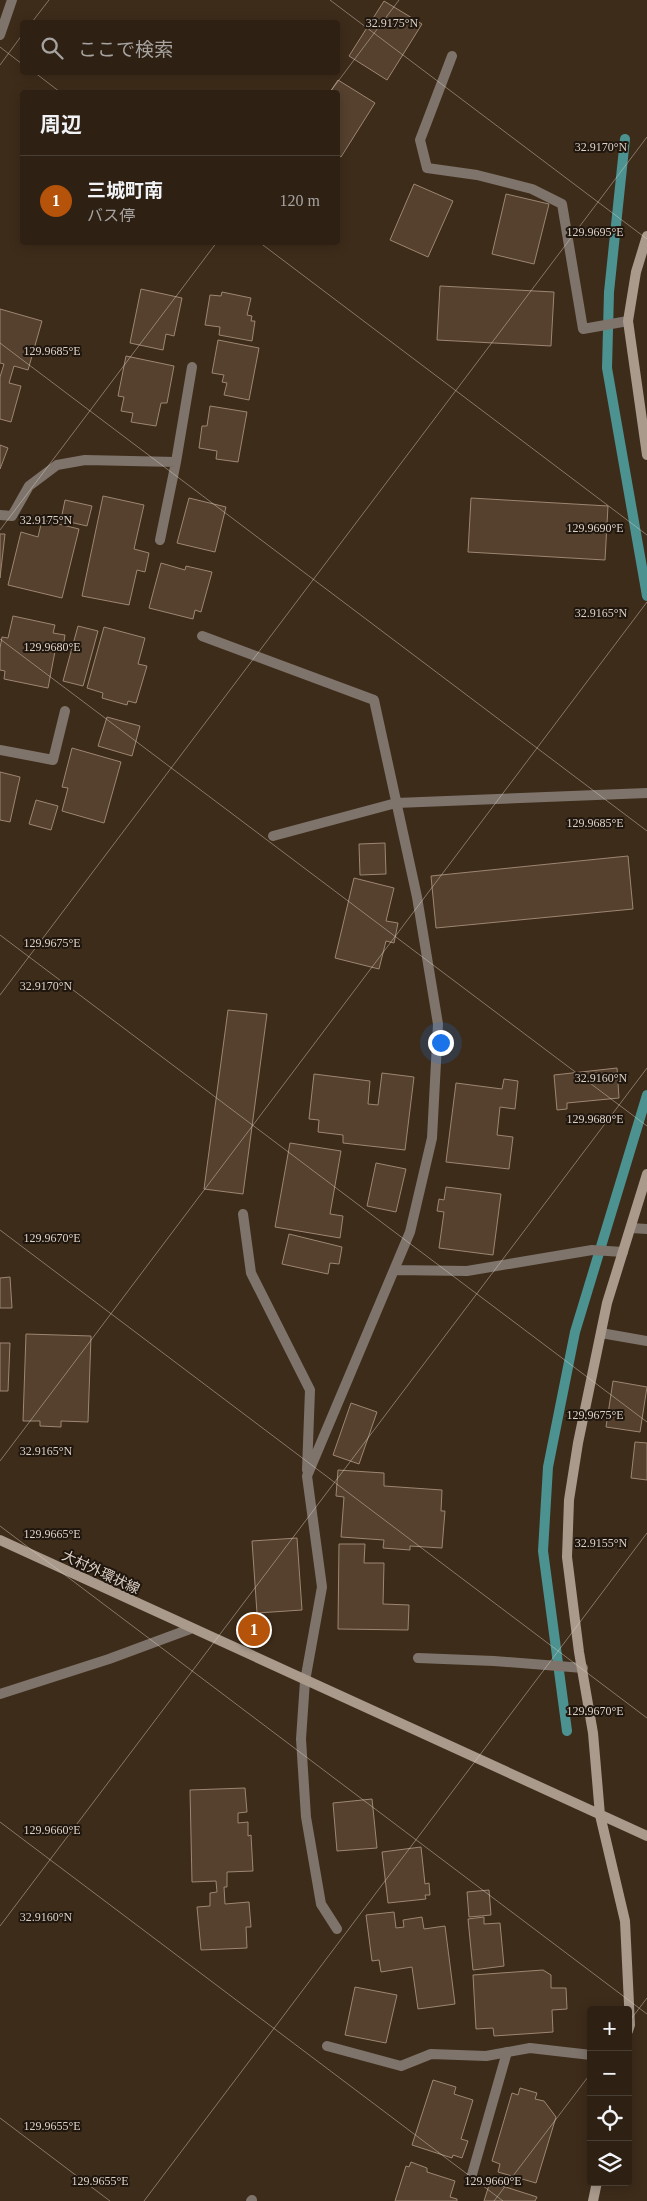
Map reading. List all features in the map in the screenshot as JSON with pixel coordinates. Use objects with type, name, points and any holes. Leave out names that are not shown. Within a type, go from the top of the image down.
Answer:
[{"type":"street","points":[[0,35],[12,0]]},
{"type":"street","points":[[452,56],[420,140],[427,168],[476,175],[532,189],[562,204],[583,329],[627,321]]},
{"type":"street","points":[[647,236],[636,272],[627,321],[647,455]]},
{"type":"street","points":[[160,540],[176,462],[192,367]]},
{"type":"street","points":[[0,515],[12,516],[29,486],[57,465],[85,460],[176,462]]},
{"type":"street","points":[[202,636],[374,700],[418,897],[438,1024],[432,1138],[410,1232],[307,1476]]},
{"type":"street","points":[[0,750],[52,760],[65,710]]},
{"type":"street","points":[[273,836],[396,803],[647,793]]},
{"type":"street","points":[[629,2006],[625,1921],[600,1815],[593,1733],[567,1557],[568,1500],[607,1303],[647,1174]]},
{"type":"street","points":[[242,1214],[251,1273],[310,1390],[307,1476],[322,1586],[305,1681],[301,1738],[306,1817],[320,1904],[337,1929]]},
{"type":"street","points":[[630,1228],[647,1230]]},
{"type":"street","points":[[394,1270],[467,1272],[592,1250],[622,1251]]},
{"type":"street","points":[[601,1333],[647,1340]]},
{"type":"street","name":"大村外環状線","points":[[0,1540],[647,1836]]},
{"type":"street","points":[[0,1694],[109,1659],[190,1628]]},
{"type":"street","points":[[418,1658],[494,1661],[583,1668]]},
{"type":"street","points":[[327,2046],[401,2066],[431,2054],[486,2056],[530,2048],[587,2055]]},
{"type":"street","points":[[471,2178],[507,2052]]},
{"type":"street","points":[[593,2201],[596,2186]]},
{"type":"building","points":[[384,1],[422,24],[387,80],[349,56]]},
{"type":"building","points":[[338,80],[375,103],[341,157],[340,90],[331,90]]},
{"type":"building","points":[[414,184],[453,201],[428,257],[390,240]]},
{"type":"building","points":[[506,194],[549,204],[534,264],[492,254]]},
{"type":"building","points":[[440,286],[554,292],[551,346],[437,340]]},
{"type":"building","points":[[141,289],[182,298],[174,336],[166,334],[163,350],[130,343]]},
{"type":"building","points":[[222,292],[251,298],[247,315],[252,316],[251,321],[255,321],[252,341],[219,335],[220,327],[205,325],[210,295],[221,296]]},
{"type":"building","points":[[0,309],[42,321],[28,370],[14,366],[9,383],[21,386],[11,422],[0,419],[0,377],[4,364],[0,363]]},
{"type":"building","points":[[218,340],[259,348],[249,400],[224,395],[227,383],[222,382],[224,375],[212,373]]},
{"type":"building","points":[[126,356],[174,366],[167,403],[161,403],[156,426],[131,422],[133,413],[121,411],[124,397],[118,396]]},
{"type":"building","points":[[210,406],[247,412],[238,462],[216,459],[217,451],[199,448],[202,426],[207,426]]},
{"type":"building","points":[[0,445],[8,448],[0,469]]},
{"type":"building","points":[[103,496],[144,505],[134,549],[149,553],[145,572],[137,570],[129,605],[82,596]]},
{"type":"building","points":[[189,498],[226,507],[215,552],[177,543]]},
{"type":"building","points":[[471,498],[608,506],[605,560],[468,552]]},
{"type":"building","points":[[65,500],[92,506],[87,526],[61,520]]},
{"type":"building","points":[[42,520],[79,529],[62,598],[8,585],[21,532],[38,537]]},
{"type":"building","points":[[0,534],[5,534],[0,578]]},
{"type":"building","points":[[161,563],[185,570],[186,566],[212,572],[201,612],[195,610],[193,619],[149,608]]},
{"type":"building","points":[[13,616],[55,625],[53,633],[65,635],[63,648],[56,646],[48,688],[4,679],[5,671],[0,670],[0,648],[2,637],[8,638]]},
{"type":"building","points":[[78,626],[98,631],[83,686],[63,681]]},
{"type":"building","points":[[104,627],[145,638],[138,664],[147,666],[136,703],[128,701],[127,705],[102,698],[103,693],[87,688]]},
{"type":"building","points":[[107,717],[140,726],[132,756],[98,746]]},
{"type":"building","points":[[72,748],[121,762],[104,823],[62,811],[68,788],[62,787]]},
{"type":"building","points":[[0,772],[20,777],[10,822],[0,820]]},
{"type":"building","points":[[36,800],[58,806],[51,830],[29,824]]},
{"type":"building","points":[[385,843],[386,874],[360,875],[359,844]]},
{"type":"building","points":[[628,856],[633,909],[436,928],[431,876]]},
{"type":"building","points":[[354,878],[394,888],[386,921],[398,923],[394,943],[386,941],[379,969],[335,958]]},
{"type":"building","points":[[228,1010],[267,1014],[243,1194],[204,1189]]},
{"type":"building","points":[[617,1068],[619,1098],[567,1103],[567,1109],[557,1110],[554,1075]]},
{"type":"building","points":[[382,1073],[414,1077],[405,1150],[343,1143],[343,1135],[318,1132],[319,1120],[309,1119],[314,1074],[370,1081],[368,1104],[378,1105]]},
{"type":"building","points":[[504,1079],[518,1081],[515,1109],[500,1107],[497,1135],[513,1137],[509,1169],[446,1162],[456,1083],[502,1089]]},
{"type":"building","points":[[290,1143],[341,1151],[330,1214],[343,1216],[340,1238],[275,1227]]},
{"type":"building","points":[[376,1163],[406,1169],[396,1212],[367,1206]]},
{"type":"building","points":[[446,1187],[501,1194],[493,1255],[439,1248],[444,1212],[437,1211],[439,1199],[444,1200]]},
{"type":"building","points":[[289,1234],[342,1247],[339,1264],[330,1263],[328,1274],[282,1264]]},
{"type":"building","points":[[10,1277],[12,1308],[0,1308],[0,1278]]},
{"type":"building","points":[[26,1334],[91,1336],[88,1422],[61,1421],[61,1427],[40,1426],[40,1421],[23,1421]]},
{"type":"building","points":[[0,1343],[10,1343],[8,1391],[0,1391]]},
{"type":"building","points":[[613,1381],[647,1387],[640,1432],[606,1427]]},
{"type":"building","points":[[351,1403],[377,1412],[359,1464],[333,1455]]},
{"type":"building","points":[[635,1442],[647,1443],[647,1480],[631,1478]]},
{"type":"building","points":[[338,1470],[384,1473],[384,1486],[442,1490],[441,1511],[445,1511],[442,1548],[410,1546],[410,1550],[383,1548],[384,1540],[341,1537],[344,1497],[336,1496]]},
{"type":"building","points":[[297,1538],[302,1610],[257,1613],[252,1541]]},
{"type":"building","points":[[339,1544],[365,1544],[364,1563],[384,1563],[383,1604],[409,1605],[408,1630],[338,1629]]},
{"type":"building","points":[[245,1788],[247,1812],[238,1813],[238,1823],[248,1822],[248,1836],[251,1835],[253,1871],[227,1872],[227,1887],[224,1887],[225,1904],[249,1902],[251,1927],[246,1927],[247,1948],[201,1950],[197,1907],[210,1906],[210,1893],[217,1892],[216,1881],[192,1882],[190,1790]]},
{"type":"building","points":[[372,1799],[377,1848],[337,1851],[333,1803]]},
{"type":"building","points":[[421,1847],[425,1884],[429,1883],[430,1895],[425,1895],[426,1899],[388,1903],[382,1852]]},
{"type":"building","points":[[489,1890],[491,1915],[469,1917],[467,1892]]},
{"type":"building","points":[[394,1912],[396,1928],[404,1927],[403,1920],[422,1917],[424,1929],[445,1926],[455,2004],[418,2009],[412,1967],[381,1972],[379,1960],[372,1961],[366,1915]]},
{"type":"building","points":[[484,1917],[484,1924],[500,1923],[504,1966],[473,1970],[468,1919]]},
{"type":"building","points":[[543,1970],[551,1975],[551,1988],[566,1988],[567,2009],[552,2010],[553,2032],[494,2036],[493,2028],[476,2029],[473,1975]]},
{"type":"building","points":[[355,1987],[397,1995],[386,2043],[345,2035]]},
{"type":"building","points":[[433,2080],[456,2087],[454,2094],[473,2100],[461,2139],[468,2141],[462,2158],[453,2155],[452,2158],[412,2145]]},
{"type":"building","points":[[520,2088],[537,2093],[535,2099],[544,2101],[556,2117],[536,2183],[498,2172],[500,2164],[492,2161],[512,2093],[518,2095]]},
{"type":"building","points":[[411,2162],[427,2168],[427,2172],[455,2181],[450,2197],[457,2199],[457,2201],[395,2201],[406,2166],[409,2167]]},
{"type":"building","points":[[490,2182],[537,2197],[535,2201],[484,2201]]},
{"type":"waterway","points":[[625,139],[609,292],[607,368],[647,596]]},
{"type":"waterway","points":[[567,1731],[543,1551],[548,1467],[575,1332],[647,1095]]},
{"type":"place","name":"三城町南","points":[[254,1630]]}]
